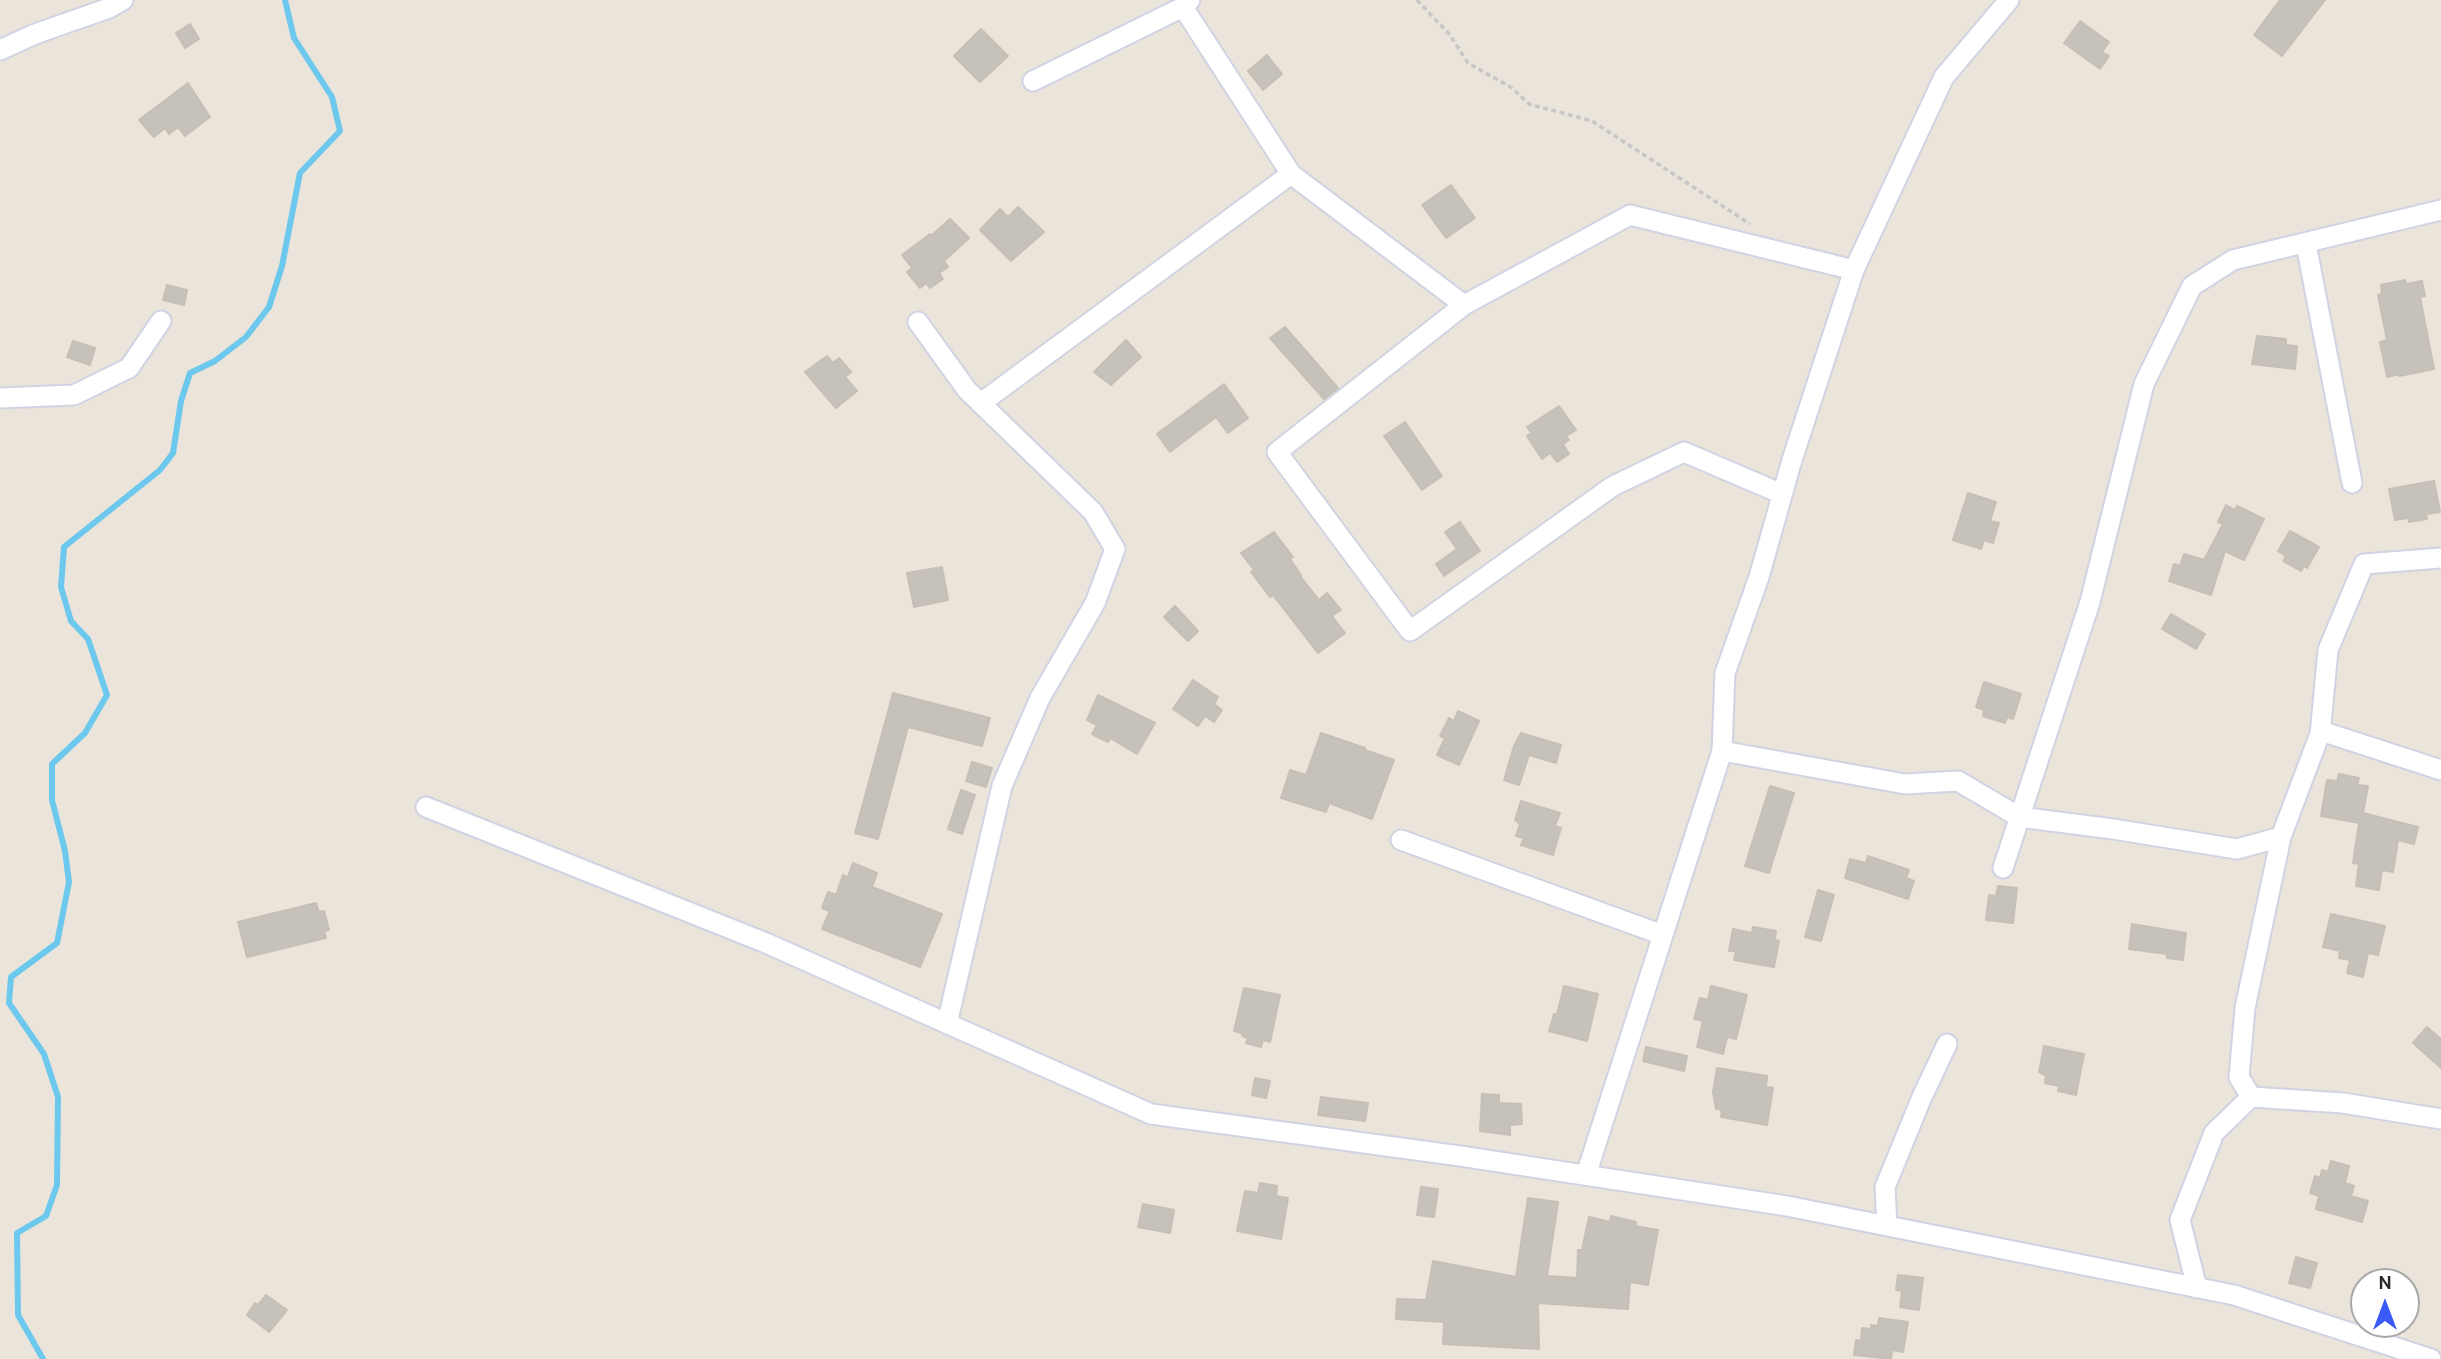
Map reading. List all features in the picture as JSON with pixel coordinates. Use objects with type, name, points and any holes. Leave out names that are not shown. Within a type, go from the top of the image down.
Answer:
[{"type":"street","points":[[0,50],[35,34],[109,8],[123,0]]},
{"type":"street","points":[[1586,1175],[1722,751],[1725,673],[1759,578],[1782,495],[1854,270],[1944,77],[2009,0]]},
{"type":"street","points":[[1033,81],[1187,4],[1291,174],[1464,305]]},
{"type":"street","points":[[981,403],[1291,174]]},
{"type":"street","points":[[2003,868],[2090,602],[2144,384],[2192,286],[2233,260],[2441,210]]},
{"type":"street","points":[[1782,495],[1684,452],[1613,486],[1410,631],[1277,452],[1464,305],[1630,215],[1854,270]]},
{"type":"street","points":[[2306,244],[2352,483]]},
{"type":"street","points":[[0,398],[74,395],[128,368],[161,321]]},
{"type":"street","points":[[918,322],[967,390],[1093,512],[1115,549],[1095,603],[1040,698],[1002,786],[947,1024]]},
{"type":"street","points":[[2250,1097],[2239,1077],[2245,1008],[2281,837],[2320,735],[2328,650],[2364,565],[2441,558]]},
{"type":"street","points":[[2320,735],[2321,731],[2441,770]]},
{"type":"street","points":[[1722,751],[1905,784],[1958,781],[2019,817],[2237,849],[2281,837]]},
{"type":"street","points":[[426,807],[766,943],[1151,1114],[1447,1154],[1787,1206],[2234,1295],[2431,1359]]},
{"type":"street","points":[[1401,840],[1663,935]]},
{"type":"street","points":[[1887,1226],[1885,1186],[1947,1044]]},
{"type":"street","points":[[2197,1288],[2180,1220],[2214,1133],[2250,1097],[2343,1103],[2441,1119]]},
{"type":"path","points":[[1417,0],[1450,35],[1468,62],[1512,88],[1529,104],[1592,121],[1760,230]]},
{"type":"building","points":[[2280,0],[2325,0],[2282,56],[2254,35]]},
{"type":"building","points":[[2080,21],[2109,42],[2102,52],[2109,56],[2100,69],[2064,43]]},
{"type":"building","points":[[190,24],[199,39],[185,48],[176,33]]},
{"type":"building","points":[[981,29],[1008,56],[980,82],[954,56]]},
{"type":"building","points":[[1267,55],[1282,74],[1263,90],[1248,71]]},
{"type":"building","points":[[188,83],[210,117],[185,136],[178,127],[169,134],[165,128],[154,137],[139,120]]},
{"type":"building","points":[[1451,185],[1475,218],[1446,238],[1422,205]]},
{"type":"building","points":[[1018,207],[1044,232],[1011,261],[980,230],[1000,209],[1008,217]]},
{"type":"building","points":[[950,219],[969,238],[944,261],[948,267],[939,273],[943,279],[930,288],[926,283],[920,288],[907,272],[912,268],[902,255],[930,234],[931,236]]},
{"type":"building","points":[[2405,280],[2406,284],[2422,281],[2425,296],[2420,297],[2434,369],[2387,377],[2380,342],[2387,340],[2378,295],[2382,294],[2381,285]]},
{"type":"building","points":[[167,285],[187,290],[184,305],[163,300]]},
{"type":"building","points":[[1285,327],[1338,388],[1324,399],[1270,338]]},
{"type":"building","points":[[2257,336],[2286,339],[2286,345],[2297,346],[2295,369],[2252,364]]},
{"type":"building","points":[[1126,340],[1141,357],[1111,385],[1094,372]]},
{"type":"building","points":[[73,341],[95,348],[90,365],[67,357]]},
{"type":"building","points":[[827,356],[833,363],[839,358],[851,372],[845,377],[857,391],[836,408],[805,372]]},
{"type":"building","points":[[1224,384],[1248,418],[1228,433],[1216,417],[1170,452],[1157,434]]},
{"type":"building","points":[[1559,406],[1576,430],[1566,436],[1569,440],[1563,444],[1569,454],[1557,462],[1550,453],[1542,459],[1527,436],[1532,433],[1527,427]]},
{"type":"building","points":[[1405,422],[1442,476],[1422,490],[1384,436]]},
{"type":"building","points":[[2434,481],[2440,512],[2426,514],[2427,519],[2409,522],[2408,518],[2395,520],[2389,489]]},
{"type":"building","points":[[1968,493],[1996,502],[1990,521],[1999,523],[1993,543],[1984,540],[1981,549],[1953,540]]},
{"type":"building","points":[[2226,505],[2235,510],[2237,506],[2264,519],[2244,560],[2225,551],[2211,595],[2169,581],[2174,564],[2180,566],[2184,554],[2204,560],[2223,524],[2218,522]]},
{"type":"building","points":[[1460,522],[1480,551],[1444,576],[1436,564],[1457,549],[1445,532]]},
{"type":"building","points":[[2290,531],[2319,547],[2307,568],[2304,566],[2301,571],[2283,561],[2286,556],[2278,551]]},
{"type":"building","points":[[1274,532],[1293,557],[1290,559],[1300,576],[1319,600],[1327,593],[1341,610],[1332,616],[1345,633],[1318,653],[1273,595],[1270,597],[1251,572],[1254,570],[1241,553]]},
{"type":"building","points":[[942,567],[948,600],[914,607],[907,573]]},
{"type":"building","points":[[1175,606],[1198,631],[1188,641],[1164,617]]},
{"type":"building","points":[[2171,614],[2205,634],[2196,649],[2162,629]]},
{"type":"building","points":[[1193,680],[1218,697],[1214,704],[1222,710],[1214,722],[1205,716],[1198,726],[1173,709]]},
{"type":"building","points":[[1984,682],[2021,694],[2013,719],[2007,717],[2005,723],[1983,716],[1984,710],[1976,707]]},
{"type":"building","points":[[893,693],[990,718],[982,746],[908,727],[878,839],[855,833]]},
{"type":"building","points":[[1098,695],[1155,723],[1137,754],[1110,738],[1108,742],[1092,734],[1097,725],[1087,720]]},
{"type":"building","points":[[1458,711],[1479,721],[1459,765],[1437,755],[1445,738],[1440,736],[1449,718],[1454,721]]},
{"type":"building","points":[[1321,733],[1394,760],[1372,819],[1329,803],[1326,812],[1281,798],[1290,770],[1306,775]]},
{"type":"building","points":[[1521,733],[1561,745],[1556,763],[1529,755],[1519,785],[1504,780],[1514,746]]},
{"type":"building","points":[[972,762],[992,768],[986,787],[966,781]]},
{"type":"building","points":[[2339,774],[2359,778],[2357,785],[2368,786],[2363,813],[2418,827],[2414,844],[2398,840],[2393,872],[2382,870],[2379,890],[2356,886],[2359,864],[2353,863],[2359,823],[2321,816],[2327,780],[2337,781]]},
{"type":"building","points":[[1770,786],[1794,793],[1769,873],[1745,866]]},
{"type":"building","points":[[961,790],[975,795],[962,834],[948,829]]},
{"type":"building","points":[[1521,801],[1560,813],[1555,826],[1561,828],[1553,855],[1521,845],[1524,838],[1516,836],[1520,824],[1515,820]]},
{"type":"building","points":[[1868,856],[1909,870],[1906,878],[1914,881],[1908,899],[1845,878],[1850,859],[1866,863]]},
{"type":"building","points":[[853,863],[877,873],[872,887],[942,914],[920,967],[822,929],[830,911],[822,908],[828,892],[836,895],[843,875],[848,877]]},
{"type":"building","points":[[1998,886],[2017,888],[2013,923],[1986,920],[1989,895],[1996,896]]},
{"type":"building","points":[[1818,890],[1834,895],[1821,941],[1805,937]]},
{"type":"building","points":[[316,903],[319,912],[324,911],[329,930],[324,931],[326,938],[247,957],[238,922]]},
{"type":"building","points":[[2331,914],[2385,926],[2378,955],[2368,953],[2363,977],[2347,973],[2350,960],[2339,958],[2340,951],[2323,947]]},
{"type":"building","points":[[2132,924],[2186,933],[2183,960],[2167,958],[2167,954],[2129,949]]},
{"type":"building","points":[[1753,927],[1776,931],[1775,940],[1779,941],[1774,967],[1734,960],[1736,951],[1729,951],[1733,929],[1752,933]]},
{"type":"building","points":[[1564,986],[1598,994],[1587,1041],[1549,1031],[1554,1014],[1557,1014]]},
{"type":"building","points":[[1711,986],[1747,995],[1736,1039],[1727,1037],[1723,1054],[1697,1047],[1703,1021],[1694,1019],[1700,998],[1708,1000]]},
{"type":"building","points":[[1244,988],[1280,995],[1270,1042],[1263,1040],[1261,1047],[1246,1043],[1248,1038],[1234,1031]]},
{"type":"building","points":[[2427,1027],[2441,1039],[2441,1068],[2413,1043]]},
{"type":"building","points":[[2044,1046],[2084,1054],[2076,1095],[2058,1091],[2059,1086],[2045,1083],[2046,1076],[2039,1072]]},
{"type":"building","points":[[1646,1047],[1687,1056],[1684,1071],[1643,1061]]},
{"type":"building","points":[[1717,1068],[1767,1076],[1766,1087],[1773,1088],[1767,1125],[1721,1117],[1722,1110],[1716,1109],[1713,1092]]},
{"type":"building","points":[[1255,1078],[1270,1081],[1266,1098],[1252,1095]]},
{"type":"building","points":[[1482,1094],[1499,1095],[1499,1103],[1521,1104],[1522,1124],[1510,1125],[1510,1135],[1480,1131]]},
{"type":"building","points":[[1321,1097],[1368,1103],[1365,1121],[1318,1115]]},
{"type":"building","points":[[2331,1161],[2349,1166],[2345,1183],[2354,1186],[2351,1196],[2368,1201],[2362,1222],[2316,1209],[2319,1196],[2310,1193],[2315,1176],[2320,1178],[2322,1170],[2328,1172]]},
{"type":"building","points":[[1260,1183],[1277,1186],[1276,1196],[1288,1198],[1281,1239],[1237,1231],[1245,1191],[1258,1193]]},
{"type":"building","points":[[1421,1187],[1438,1189],[1434,1217],[1417,1215]]},
{"type":"building","points":[[1528,1198],[1558,1202],[1547,1276],[1577,1278],[1578,1250],[1582,1250],[1589,1217],[1610,1222],[1611,1216],[1636,1222],[1635,1226],[1658,1230],[1648,1285],[1630,1282],[1628,1309],[1538,1303],[1539,1349],[1443,1344],[1444,1322],[1396,1319],[1397,1299],[1426,1300],[1433,1261],[1516,1277]]},
{"type":"building","points":[[1143,1204],[1174,1210],[1170,1233],[1138,1227]]},
{"type":"building","points":[[2296,1257],[2317,1263],[2310,1288],[2289,1283]]},
{"type":"building","points":[[1898,1275],[1923,1278],[1919,1310],[1900,1307],[1902,1291],[1896,1290]]},
{"type":"building","points":[[266,1295],[287,1310],[269,1332],[247,1315],[255,1303],[258,1305]]},
{"type":"building","points":[[1879,1318],[1908,1322],[1903,1352],[1892,1350],[1891,1359],[1854,1355],[1856,1340],[1861,1341],[1862,1328],[1871,1329],[1871,1325],[1878,1326]]},
{"type":"waterway","points":[[43,1359],[18,1315],[17,1233],[46,1216],[57,1185],[58,1097],[44,1054],[9,1003],[11,977],[57,943],[69,882],[65,851],[52,800],[52,764],[85,733],[107,695],[88,639],[71,621],[61,587],[64,547],[160,470],[173,453],[181,401],[190,373],[215,361],[246,337],[269,307],[282,266],[300,173],[340,131],[332,97],[294,38],[285,0]]}]
